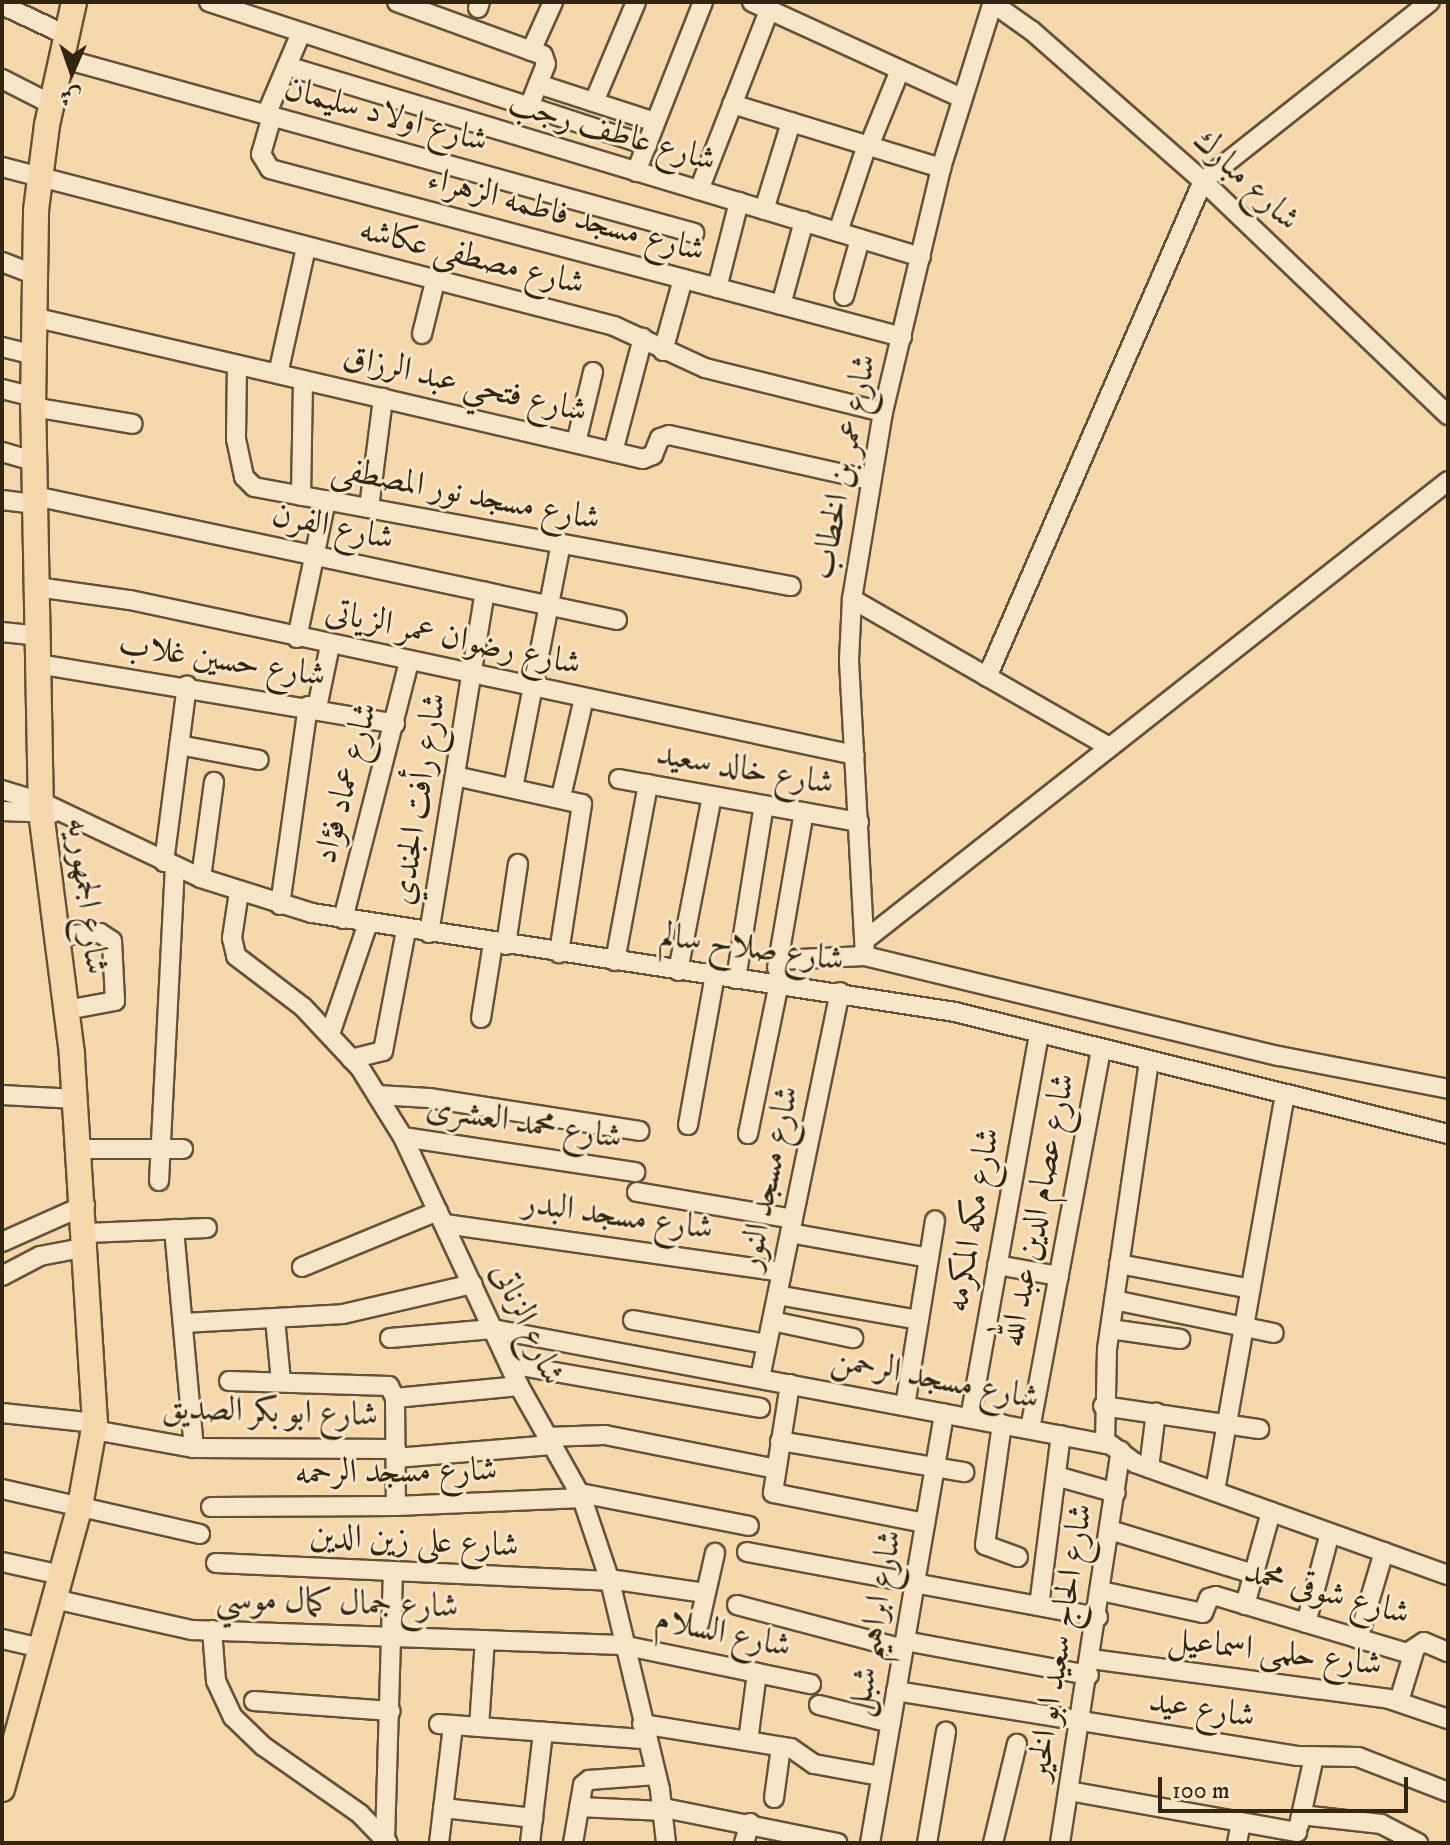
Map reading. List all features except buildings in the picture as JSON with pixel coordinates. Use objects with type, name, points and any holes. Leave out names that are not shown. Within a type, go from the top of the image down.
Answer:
[{"type":"main road","name":"شارع الجمهوريه","points":[[4,1775],[11,1719],[41,1648],[80,1506],[95,1427],[85,1205],[46,809],[38,664],[33,402],[33,274],[40,178],[51,104],[74,2]]},
{"type":"street","points":[[209,2],[647,145]]},
{"type":"street","points":[[531,51],[553,2]]},
{"type":"street","points":[[594,102],[636,2]]},
{"type":"street","points":[[636,172],[703,2]]},
{"type":"street","name":"شارع مبارك","points":[[992,2],[1203,181],[1448,415]]},
{"type":"street","name":"شارع عمر بن الخطاب","points":[[865,948],[855,755],[852,599],[883,412],[941,168],[992,2]]},
{"type":"street","points":[[987,677],[1203,181],[1430,2]]},
{"type":"street","points":[[404,3],[531,51],[547,61],[529,107]]},
{"type":"street","name":"شارع اولاد سليمان","points":[[2,5],[64,46],[269,116],[694,233]]},
{"type":"street","points":[[699,190],[732,104],[761,6],[962,98]]},
{"type":"street","name":"شارع مسجد فاطمه الزهراء","points":[[301,33],[269,116],[261,154],[270,169],[902,337]]},
{"type":"street","name":"شارع عاطف رجب","points":[[287,66],[921,257]]},
{"type":"street","points":[[838,232],[868,146],[900,70]]},
{"type":"street","points":[[2,79],[51,104]]},
{"type":"street","points":[[538,84],[655,122]]},
{"type":"street","points":[[732,104],[941,168]]},
{"type":"street","points":[[764,210],[791,122]]},
{"type":"street","name":"شارع مصطفى عكاشه","points":[[2,167],[435,282],[614,326],[705,368],[883,412]]},
{"type":"street","points":[[717,288],[739,202]]},
{"type":"street","points":[[781,305],[804,221]]},
{"type":"street","points":[[844,296],[860,239]]},
{"type":"street","points":[[278,374],[306,248]]},
{"type":"street","points":[[2,262],[33,274]]},
{"type":"street","points":[[663,351],[683,279]]},
{"type":"street","points":[[422,334],[435,282]]},
{"type":"street","name":"شارع فتحي عبد الرزاق","points":[[33,317],[647,459],[660,438],[669,435],[870,480]]},
{"type":"street","points":[[613,452],[643,338]]},
{"type":"street","points":[[2,347],[33,355]]},
{"type":"street","name":"شارع مسجد نور المصطفى","points":[[237,365],[234,421],[244,477],[254,487],[791,586]]},
{"type":"street","points":[[576,443],[593,372]]},
{"type":"street","points":[[301,496],[303,380]]},
{"type":"street","points":[[2,389],[33,402],[133,424]]},
{"type":"street","points":[[369,508],[383,398]]},
{"type":"street","points":[[2,452],[34,461]]},
{"type":"street","points":[[865,948],[1109,747],[1448,481]]},
{"type":"street","name":"شارع الفرن","points":[[2,500],[35,500],[617,620]]},
{"type":"street","points":[[297,638],[326,500]]},
{"type":"street","points":[[513,788],[561,544]]},
{"type":"street","name":"شارع رضوان عمر الزياتى","points":[[37,587],[130,600],[855,755]]},
{"type":"street","name":"شارع رأفت الجندي","points":[[429,933],[485,592]]},
{"type":"street","points":[[852,599],[1109,747]]},
{"type":"street","points":[[2,632],[38,636]]},
{"type":"street","points":[[280,905],[312,707],[330,645]]},
{"type":"street","name":"شارع عماد فؤاد","points":[[343,919],[409,662]]},
{"type":"street","name":"شارع حسين غلاب","points":[[38,664],[187,685],[395,724]]},
{"type":"street","points":[[159,1181],[169,864],[187,685]]},
{"type":"street","points":[[561,797],[584,698]]},
{"type":"street","points":[[179,745],[259,760]]},
{"type":"street","points":[[455,776],[581,803],[559,953]]},
{"type":"street","name":"شارع خالد سعيد","points":[[619,779],[859,822]]},
{"type":"street","points":[[201,878],[214,782]]},
{"type":"street","points":[[615,961],[648,784]]},
{"type":"street","points":[[2,790],[46,809]]},
{"type":"street","points":[[678,971],[712,796]]},
{"type":"street","points":[[736,979],[764,805]]},
{"type":"street","points":[[2,811],[46,809]]},
{"type":"street","name":"شارع صلاح سالم","points":[[46,809],[201,878],[280,905],[406,930],[840,992],[1039,1033],[1448,1134]]},
{"type":"street","points":[[748,1134],[777,983],[778,960],[804,812]]},
{"type":"street","points":[[481,1018],[518,864]]},
{"type":"street","name":"شارع الزناتى","points":[[239,892],[232,938],[236,956],[330,1034],[377,1095],[403,1137],[519,1386],[581,1496],[610,1580],[622,1645],[664,1809],[666,1843]]},
{"type":"street","points":[[330,1034],[368,923]]},
{"type":"street","points":[[351,1059],[383,1051],[406,930]]},
{"type":"street","points":[[57,936],[100,933],[112,941],[113,1005],[66,1010]]},
{"type":"street","points":[[778,960],[865,948],[1279,1056],[1448,1089]]},
{"type":"street","points":[[688,1125],[715,975]]},
{"type":"street","name":"شارع مسجد النور","points":[[760,1378],[840,992]]},
{"type":"street","name":"شارع مكه المكرمه","points":[[970,1418],[1039,1033]]},
{"type":"street","name":"شارع عصام الدين عبد الله","points":[[1030,1429],[1101,1049]]},
{"type":"street","name":"شارع الحاج سعيد ابو الخير","points":[[1060,1843],[1116,1493],[1113,1448],[1103,1406],[1110,1329],[1149,1061]]},
{"type":"street","points":[[2,1095],[76,1099]]},
{"type":"street","points":[[377,1095],[429,1098],[639,1131]]},
{"type":"street","points":[[1215,1491],[1285,1095]]},
{"type":"street","name":"شارع محمد العشرى","points":[[403,1137],[635,1172]]},
{"type":"street","points":[[80,1149],[183,1149]]},
{"type":"street","points":[[637,1192],[929,1258]]},
{"type":"street","points":[[2,1242],[85,1205]]},
{"type":"street","points":[[302,1267],[442,1217]]},
{"type":"street","name":"شارع مسجد البدر","points":[[442,1217],[782,1272]]},
{"type":"street","points":[[905,1406],[935,1220]]},
{"type":"street","points":[[2,1276],[40,1256],[87,1240],[207,1228]]},
{"type":"street","points":[[174,1229],[194,1448]]},
{"type":"street","points":[[1119,1264],[1251,1289]]},
{"type":"street","points":[[997,1265],[1059,1276]]},
{"type":"street","points":[[184,1323],[343,1314],[473,1284]]},
{"type":"street","points":[[777,1295],[919,1320]]},
{"type":"street","points":[[1114,1300],[1274,1333]]},
{"type":"street","points":[[275,1319],[281,1381]]},
{"type":"street","points":[[633,1320],[767,1344]]},
{"type":"street","points":[[772,1321],[853,1338]]},
{"type":"street","name":"شارع مسجد الرحمن","points":[[390,1338],[493,1329],[1061,1435],[1113,1448],[1149,1468],[1448,1575]]},
{"type":"street","points":[[1110,1329],[1180,1339]]},
{"type":"street","points":[[509,1364],[760,1408]]},
{"type":"street","points":[[229,1381],[382,1383],[395,1398],[396,1506]]},
{"type":"street","points":[[790,1384],[774,1495],[925,1523]]},
{"type":"street","points":[[395,1398],[519,1386]]},
{"type":"street","points":[[1103,1406],[1259,1429]]},
{"type":"street","points":[[1149,1468],[1156,1412]]},
{"type":"street","name":"شارع ابو بكر الصديق","points":[[2,1413],[95,1427],[194,1448],[396,1454],[605,1435],[776,1469]]},
{"type":"street","name":"شارع ابراهيم شبل","points":[[870,1843],[944,1413]]},
{"type":"street","points":[[1002,1424],[985,1545],[988,1551],[1018,1557]]},
{"type":"street","points":[[1039,1606],[1061,1435]]},
{"type":"street","points":[[780,1441],[964,1472]]},
{"type":"street","points":[[1056,1476],[1116,1493]]},
{"type":"street","points":[[2,1489],[200,1534]]},
{"type":"street","name":"شارع مسجد الرحمه","points":[[211,1507],[396,1506],[581,1496],[749,1526]]},
{"type":"street","points":[[1245,1605],[1271,1512]]},
{"type":"street","points":[[1110,1530],[1254,1574]]},
{"type":"street","points":[[1306,1623],[1330,1533]]},
{"type":"street","points":[[747,1552],[1098,1617]]},
{"type":"street","points":[[1358,1639],[1384,1552]]},
{"type":"street","points":[[699,1624],[715,1553]]},
{"type":"street","points":[[2,1562],[61,1575]]},
{"type":"street","name":"شارع على زين الدين","points":[[216,1563],[610,1580],[705,1593]]},
{"type":"street","points":[[387,1841],[394,1636],[393,1572]]},
{"type":"street","name":"شارع شوقى محمد","points":[[1101,1591],[1203,1613],[1213,1596],[1358,1639],[1414,1652],[1424,1642],[1448,1652]]},
{"type":"street","name":"شارع جمال كمال موسي","points":[[54,1599],[173,1628],[622,1645]]},
{"type":"street","name":"شارع حلمى اسماعيل","points":[[737,1605],[904,1645],[1399,1701],[1448,1719]]},
{"type":"street","points":[[212,1630],[216,1681],[233,1717],[263,1746],[360,1814],[387,1841]]},
{"type":"street","points":[[2,1639],[41,1648]]},
{"type":"street","points":[[479,1727],[485,1640]]},
{"type":"street","name":"شارع السلام","points":[[622,1645],[811,1684]]},
{"type":"street","points":[[1399,1701],[1414,1652]]},
{"type":"street","points":[[748,1741],[757,1673]]},
{"type":"street","name":"شارع عيد","points":[[896,1691],[1081,1723],[1314,1757],[1381,1762],[1448,1792]]},
{"type":"street","points":[[254,1701],[391,1711]]},
{"type":"street","points":[[819,1705],[891,1723]]},
{"type":"street","points":[[439,1843],[446,1724],[543,1732],[644,1732],[748,1741],[798,1750],[814,1764],[881,1776]]},
{"type":"street","points":[[530,1843],[543,1732]]},
{"type":"street","points":[[927,1843],[946,1732]]},
{"type":"street","points":[[993,1843],[1017,1744]]},
{"type":"street","points":[[774,1798],[781,1747]]},
{"type":"street","points":[[1297,1830],[1314,1757]]},
{"type":"street","points":[[573,1843],[579,1807],[589,1780],[656,1775]]},
{"type":"street","points":[[1069,1791],[1297,1830],[1381,1824],[1418,1843]]},
{"type":"street","points":[[579,1807],[664,1809],[750,1823],[806,1840],[837,1843]]},
{"type":"street","points":[[443,1808],[533,1818]]},
{"type":"street","points":[[1237,1843],[1241,1822]]},
{"type":"street","points":[[744,1843],[750,1823]]}]
